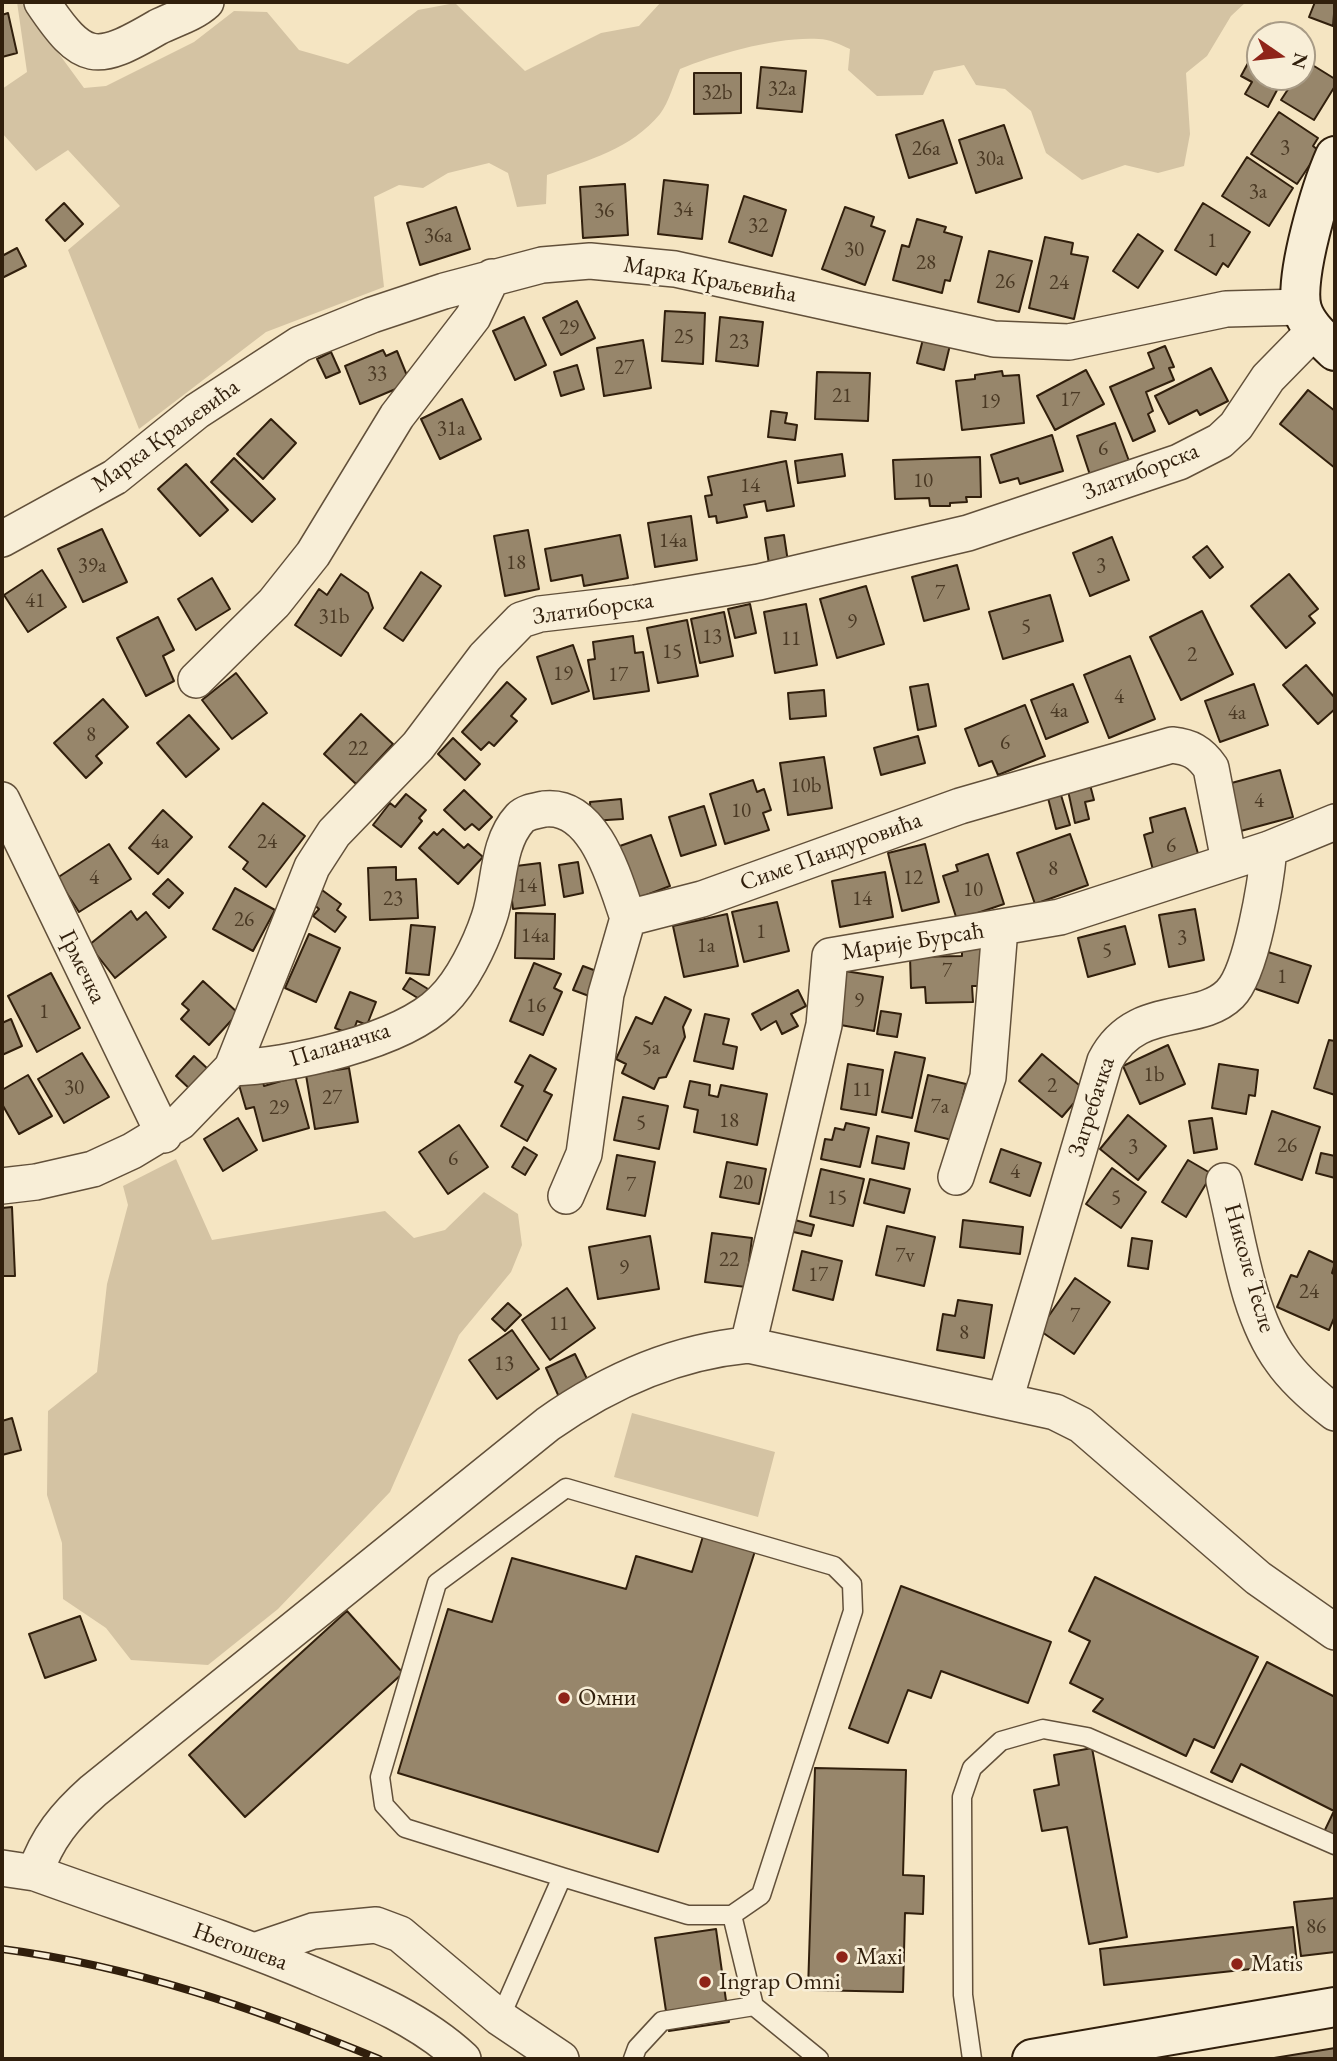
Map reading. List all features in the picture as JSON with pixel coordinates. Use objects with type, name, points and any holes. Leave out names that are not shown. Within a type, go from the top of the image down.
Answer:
[{"type":"main road","points":[[1317,330],[1311,227],[1335,156]]},
{"type":"main road","points":[[1038,2059],[1335,2007]]},
{"type":"street","points":[[42,2],[64,34],[80,48],[100,54],[129,45],[206,2]]},
{"type":"street","name":"Марка Краљевића","points":[[2,539],[115,477],[197,411],[300,344],[372,315],[492,277],[567,262],[632,264],[675,269],[994,339],[1069,341],[1226,309],[1317,330]]},
{"type":"street","points":[[196,680],[274,603],[313,554],[397,416],[473,317],[492,277]]},
{"type":"street","name":"Златиборска","points":[[2,1186],[36,1182],[93,1169],[164,1135],[192,1112],[232,1068],[312,867],[334,834],[418,746],[492,649],[521,620],[540,614],[635,604],[759,582],[968,533],[1179,462],[1220,441],[1236,426],[1268,378],[1317,330]]},
{"type":"street","name":"Симе Пандуровића","points":[[628,918],[702,898],[960,806],[1172,745],[1187,747],[1202,755],[1210,768],[1229,861]]},
{"type":"street","name":"Грмечка","points":[[2,800],[164,1135]]},
{"type":"street","name":"Паланачка","points":[[232,1068],[284,1062],[360,1044],[408,1023],[443,1000],[458,980],[488,921],[501,858],[512,828],[522,815],[534,811],[562,810],[576,817],[593,836],[608,860],[628,918]]},
{"type":"street","name":"Марије Бурсаћ","points":[[748,1345],[824,1025],[830,956],[1060,917],[1116,901],[1269,849],[1335,822]]},
{"type":"street","name":"Загребачка","points":[[1005,1400],[1105,1061],[1113,1045],[1132,1031],[1171,1014],[1219,1002],[1231,993],[1241,975],[1261,905],[1269,849]]},
{"type":"street","points":[[565,1196],[584,1154],[606,994],[628,918]]},
{"type":"street","points":[[956,1177],[990,1067],[1000,928]]},
{"type":"street","name":"Николе Тесле","points":[[1224,1181],[1257,1314],[1266,1335],[1282,1362],[1335,1413]]},
{"type":"street","points":[[18,1871],[45,1844],[66,1815],[93,1791],[548,1424],[579,1402],[648,1368],[685,1355],[748,1345],[1055,1412],[1081,1425],[1258,1578],[1335,1632]]},
{"type":"street","name":"Његошева","points":[[18,1871],[257,1950],[372,2000],[437,2036],[463,2059]]},
{"type":"street","points":[[257,1950],[313,1931],[376,1925],[400,1934],[500,2018],[561,2059]]},
{"type":"street","points":[[476,2059],[500,2018]]},
{"type":"lane","points":[[565,1488],[834,1566],[852,1584],[853,1611],[761,1895],[732,1915],[688,1915],[562,1877],[405,1828],[384,1805],[380,1777],[437,1583],[565,1488]]},
{"type":"lane","points":[[972,2059],[963,1995],[962,1797],[972,1768],[1001,1741],[1043,1730],[1087,1737],[1335,1846]]},
{"type":"lane","points":[[500,2018],[562,1877]]},
{"type":"lane","points":[[732,1915],[754,2006],[819,2059]]},
{"type":"lane","points":[[633,2059],[637,2048],[662,2021],[754,2006]]},
{"type":"shaded area","points":[[17,2],[21,2],[84,88],[106,86],[194,42],[234,11],[267,12],[299,50],[348,64],[418,10],[455,3],[525,71],[601,33],[639,26],[661,2],[1246,2],[1231,16],[1207,56],[1186,73],[1190,134],[1184,166],[1158,173],[1125,165],[1082,180],[1046,153],[1031,111],[1005,89],[976,85],[964,65],[934,71],[923,95],[877,96],[848,70],[850,49],[823,39],[767,43],[694,63],[680,69],[660,114],[636,136],[608,152],[547,175],[546,204],[517,207],[508,173],[489,163],[448,173],[423,188],[399,185],[374,197],[384,287],[266,332],[139,429],[68,250],[120,206],[68,150],[36,171],[2,133],[2,89],[27,72]]},
{"type":"shaded area","points":[[176,1159],[212,1240],[385,1211],[414,1238],[445,1230],[484,1192],[518,1214],[522,1245],[511,1272],[459,1335],[390,1492],[278,1609],[208,1665],[131,1660],[106,1628],[63,1599],[62,1543],[47,1495],[48,1411],[97,1372],[107,1284],[128,1205],[123,1186]]},
{"type":"shaded area","points":[[632,1413],[775,1452],[758,1517],[614,1477]]},
{"type":"building","points":[[1315,2],[1335,2],[1333,26],[1309,17]]},
{"type":"building","points":[[8,13],[17,53],[2,57],[2,15]]},
{"type":"building","points":[[761,67],[806,71],[802,112],[757,108]]},
{"type":"building","points":[[1316,67],[1335,79],[1335,86],[1314,120],[1281,100],[1287,91],[1316,91]]},
{"type":"building","points":[[694,73],[741,73],[741,113],[694,114]]},
{"type":"building","points":[[1247,91],[1277,91],[1268,107],[1245,94]]},
{"type":"building","points":[[1279,112],[1318,138],[1313,146],[1319,151],[1297,184],[1251,154]]},
{"type":"building","points":[[943,120],[957,163],[909,178],[896,135]]},
{"type":"building","points":[[1004,125],[1022,178],[976,193],[959,140]]},
{"type":"building","points":[[1247,157],[1293,188],[1269,226],[1222,196]]},
{"type":"building","points":[[664,180],[708,185],[702,239],[658,234]]},
{"type":"building","points":[[625,184],[628,235],[583,238],[580,187]]},
{"type":"building","points":[[744,196],[786,210],[772,256],[729,242]]},
{"type":"building","points":[[64,203],[83,224],[65,241],[46,220]]},
{"type":"building","points":[[1203,203],[1250,232],[1228,267],[1223,263],[1216,275],[1175,250]]},
{"type":"building","points":[[456,207],[470,249],[420,265],[407,223]]},
{"type":"building","points":[[845,207],[874,217],[871,226],[885,231],[865,285],[822,269]]},
{"type":"building","points":[[917,219],[946,227],[944,232],[962,237],[950,281],[945,280],[942,293],[893,280],[902,245],[909,247]]},
{"type":"building","points":[[1138,234],[1163,251],[1138,288],[1113,271]]},
{"type":"building","points":[[1045,237],[1073,243],[1071,254],[1088,257],[1074,319],[1029,308]]},
{"type":"building","points":[[17,248],[26,266],[2,278],[2,256]]},
{"type":"building","points":[[989,251],[1032,261],[1019,312],[978,302]]},
{"type":"building","points":[[577,301],[595,338],[561,355],[543,318]]},
{"type":"building","points":[[665,311],[705,313],[703,364],[662,361]]},
{"type":"building","points":[[524,317],[546,365],[515,380],[493,331]]},
{"type":"building","points":[[720,317],[763,322],[758,366],[716,361]]},
{"type":"building","points":[[923,339],[950,345],[944,370],[917,363]]},
{"type":"building","points":[[643,340],[651,388],[604,396],[597,348]]},
{"type":"building","points":[[1165,346],[1174,367],[1169,368],[1174,380],[1146,392],[1153,411],[1148,414],[1155,431],[1133,441],[1110,387],[1154,368],[1148,353]]},
{"type":"building","points":[[383,350],[386,356],[397,351],[410,383],[360,404],[345,366]]},
{"type":"building","points":[[331,352],[340,372],[326,378],[317,359]]},
{"type":"building","points":[[577,365],[584,389],[561,396],[554,372]]},
{"type":"building","points":[[1211,368],[1228,401],[1200,415],[1197,410],[1169,424],[1155,396]]},
{"type":"building","points":[[1086,370],[1104,404],[1055,430],[1037,396]]},
{"type":"building","points":[[1002,371],[1003,376],[1019,375],[1024,423],[962,430],[956,381]]},
{"type":"building","points":[[817,372],[870,373],[868,421],[815,419]]},
{"type":"building","points":[[1308,390],[1335,411],[1335,468],[1280,424]]},
{"type":"building","points":[[462,399],[481,439],[440,459],[421,419]]},
{"type":"building","points":[[771,411],[787,413],[785,423],[797,425],[795,440],[768,437]]},
{"type":"building","points":[[271,419],[296,443],[263,479],[237,454]]},
{"type":"building","points":[[1115,423],[1129,461],[1090,475],[1077,436]]},
{"type":"building","points":[[1052,435],[1063,471],[1020,484],[1018,478],[1000,483],[991,455]]},
{"type":"building","points":[[842,454],[845,476],[798,483],[795,461]]},
{"type":"building","points":[[980,457],[981,497],[966,497],[967,502],[950,503],[950,506],[930,506],[929,498],[895,499],[893,460]]},
{"type":"building","points":[[234,458],[275,499],[252,522],[211,482]]},
{"type":"building","points":[[786,461],[794,506],[767,511],[765,501],[744,505],[747,517],[717,523],[716,516],[709,517],[705,496],[712,495],[708,477]]},
{"type":"building","points":[[186,464],[228,510],[200,536],[158,489]]},
{"type":"building","points":[[691,516],[697,560],[655,567],[648,523]]},
{"type":"building","points":[[102,529],[127,582],[83,602],[58,549]]},
{"type":"building","points":[[528,530],[539,589],[505,596],[494,536]]},
{"type":"building","points":[[620,535],[628,578],[584,586],[582,575],[551,581],[545,549]]},
{"type":"building","points":[[784,535],[788,562],[769,564],[765,538]]},
{"type":"building","points":[[1112,537],[1129,580],[1090,596],[1073,553]]},
{"type":"building","points":[[1207,546],[1223,567],[1210,578],[1193,557]]},
{"type":"building","points":[[957,565],[969,609],[924,621],[912,577]]},
{"type":"building","points":[[42,570],[66,607],[28,632],[4,595]]},
{"type":"building","points":[[421,572],[441,586],[403,641],[384,628]]},
{"type":"building","points":[[341,574],[368,593],[373,608],[341,656],[295,625],[319,589],[327,595]]},
{"type":"building","points":[[1289,574],[1318,609],[1309,616],[1315,623],[1286,648],[1251,606]]},
{"type":"building","points":[[212,578],[230,609],[196,630],[178,599]]},
{"type":"building","points":[[866,586],[884,644],[837,658],[820,599]]},
{"type":"building","points":[[1050,595],[1063,641],[1003,659],[989,612]]},
{"type":"building","points":[[750,604],[756,633],[735,638],[728,609]]},
{"type":"building","points":[[806,604],[817,665],[775,673],[764,612]]},
{"type":"building","points":[[1202,611],[1233,674],[1181,700],[1150,637]]},
{"type":"building","points":[[724,612],[733,656],[700,663],[691,619]]},
{"type":"building","points":[[158,617],[174,650],[163,656],[174,681],[146,696],[117,638]]},
{"type":"building","points":[[687,620],[698,676],[658,683],[647,628]]},
{"type":"building","points":[[633,636],[635,653],[643,652],[649,691],[594,699],[588,660],[595,659],[593,642]]},
{"type":"building","points":[[573,645],[589,691],[552,704],[537,657]]},
{"type":"building","points":[[1130,656],[1155,719],[1109,738],[1084,675]]},
{"type":"building","points":[[1306,665],[1335,698],[1335,709],[1318,724],[1283,685]]},
{"type":"building","points":[[236,673],[267,713],[232,739],[202,700]]},
{"type":"building","points":[[507,682],[526,699],[511,716],[517,721],[494,746],[489,742],[481,750],[462,732]]},
{"type":"building","points":[[928,684],[936,726],[918,730],[910,687]]},
{"type":"building","points":[[1073,684],[1088,722],[1046,739],[1031,700]]},
{"type":"building","points":[[1254,684],[1268,725],[1220,742],[1205,701]]},
{"type":"building","points":[[824,690],[826,716],[790,719],[788,693]]},
{"type":"building","points":[[103,699],[128,727],[96,756],[102,763],[86,778],[54,743]]},
{"type":"building","points":[[1025,705],[1045,756],[998,775],[992,761],[979,766],[965,729]]},
{"type":"building","points":[[361,714],[393,744],[356,784],[324,754]]},
{"type":"building","points":[[189,715],[219,749],[186,777],[157,743]]},
{"type":"building","points":[[918,736],[925,763],[881,775],[874,748]]},
{"type":"building","points":[[453,738],[480,764],[465,780],[438,754]]},
{"type":"building","points":[[824,757],[832,808],[788,815],[780,763]]},
{"type":"building","points":[[1280,770],[1293,817],[1237,832],[1224,785]]},
{"type":"building","points":[[753,780],[757,792],[764,789],[771,810],[763,813],[769,830],[725,844],[710,794]]},
{"type":"building","points":[[1089,781],[1094,800],[1085,802],[1089,819],[1075,823],[1067,786]]},
{"type":"building","points":[[464,790],[492,817],[479,830],[472,824],[465,830],[444,810]]},
{"type":"building","points":[[406,794],[426,810],[419,818],[422,821],[401,847],[373,825],[390,803],[395,807]]},
{"type":"building","points":[[1061,795],[1070,825],[1056,829],[1048,798]]},
{"type":"building","points":[[621,799],[623,819],[591,821],[590,802]]},
{"type":"building","points":[[263,803],[305,836],[266,887],[243,869],[248,862],[229,847]]},
{"type":"building","points":[[704,806],[716,845],[681,856],[669,817]]},
{"type":"building","points":[[1185,808],[1199,857],[1153,870],[1144,835],[1153,832],[1150,818]]},
{"type":"building","points":[[163,810],[192,837],[158,874],[129,848]]},
{"type":"building","points":[[443,829],[464,848],[468,844],[483,857],[458,884],[419,848],[434,832],[437,835]]},
{"type":"building","points":[[1070,834],[1088,885],[1035,904],[1017,853]]},
{"type":"building","points":[[651,835],[670,886],[636,899],[617,847]]},
{"type":"building","points":[[109,844],[131,879],[79,912],[57,878]]},
{"type":"building","points":[[925,844],[939,902],[902,911],[888,853]]},
{"type":"building","points":[[988,854],[1004,904],[957,920],[943,876],[958,871],[956,865]]},
{"type":"building","points":[[578,862],[583,893],[564,897],[559,865]]},
{"type":"building","points":[[540,863],[545,905],[513,909],[508,867]]},
{"type":"building","points":[[396,867],[396,880],[416,879],[418,918],[370,920],[368,868]]},
{"type":"building","points":[[885,872],[893,917],[840,927],[832,881]]},
{"type":"building","points":[[168,879],[183,893],[169,908],[153,894]]},
{"type":"building","points":[[235,888],[275,910],[253,951],[213,929]]},
{"type":"building","points":[[322,890],[341,904],[337,910],[346,917],[335,932],[313,916],[319,909],[312,903]]},
{"type":"building","points":[[777,902],[789,951],[744,962],[732,912]]},
{"type":"building","points":[[1195,909],[1204,960],[1169,967],[1159,915]]},
{"type":"building","points":[[131,911],[137,920],[146,912],[166,937],[115,978],[89,945]]},
{"type":"building","points":[[516,913],[555,914],[554,959],[515,958]]},
{"type":"building","points":[[727,914],[738,966],[684,977],[673,926]]},
{"type":"building","points":[[411,925],[435,927],[429,975],[406,973]]},
{"type":"building","points":[[1125,926],[1135,964],[1088,977],[1078,938]]},
{"type":"building","points":[[309,934],[340,948],[316,1002],[285,988]]},
{"type":"building","points":[[962,948],[982,948],[983,986],[972,986],[973,1002],[926,1003],[925,987],[911,988],[910,957],[962,956]]},
{"type":"building","points":[[1265,951],[1311,966],[1298,1003],[1253,988]]},
{"type":"building","points":[[534,963],[561,974],[554,988],[562,992],[543,1035],[510,1021]]},
{"type":"building","points":[[583,966],[599,972],[589,996],[573,990]]},
{"type":"building","points":[[845,971],[883,977],[874,1031],[835,1024]]},
{"type":"building","points":[[51,973],[80,1028],[37,1052],[8,996]]},
{"type":"building","points":[[410,978],[428,989],[421,1000],[403,989]]},
{"type":"building","points":[[203,981],[238,1013],[209,1045],[181,1019],[189,1010],[182,1004]]},
{"type":"building","points":[[798,990],[806,1006],[791,1014],[798,1026],[782,1034],[776,1021],[761,1030],[752,1014]]},
{"type":"building","points":[[350,992],[376,1002],[367,1025],[357,1021],[352,1035],[335,1028]]},
{"type":"building","points":[[665,997],[691,1010],[683,1027],[685,1037],[666,1077],[659,1078],[654,1089],[622,1073],[626,1064],[616,1059],[636,1017],[652,1024]]},
{"type":"building","points":[[881,1011],[901,1014],[897,1037],[877,1034]]},
{"type":"building","points":[[705,1014],[729,1019],[723,1044],[737,1047],[733,1069],[694,1061]]},
{"type":"building","points":[[11,1019],[22,1046],[2,1055],[2,1023]]},
{"type":"building","points":[[1329,1040],[1335,1041],[1335,1095],[1314,1088]]},
{"type":"building","points":[[1168,1045],[1185,1084],[1140,1104],[1123,1066]]},
{"type":"building","points":[[895,1052],[925,1058],[912,1118],[882,1112]]},
{"type":"building","points":[[82,1053],[109,1097],[64,1123],[38,1079]]},
{"type":"building","points":[[1042,1054],[1085,1090],[1062,1117],[1019,1081]]},
{"type":"building","points":[[530,1055],[556,1069],[544,1091],[552,1095],[527,1141],[501,1126],[523,1086],[515,1082]]},
{"type":"building","points":[[194,1056],[209,1070],[191,1090],[176,1076]]},
{"type":"building","points":[[848,1064],[883,1070],[876,1115],[841,1109]]},
{"type":"building","points":[[1219,1064],[1258,1070],[1255,1096],[1249,1095],[1246,1114],[1212,1108]]},
{"type":"building","points":[[349,1068],[358,1122],[315,1129],[306,1075]]},
{"type":"building","points":[[28,1075],[52,1116],[19,1134],[2,1104],[2,1090]]},
{"type":"building","points":[[928,1075],[966,1084],[952,1140],[915,1131]]},
{"type":"building","points":[[295,1077],[309,1128],[263,1141],[254,1107],[246,1109],[239,1085],[262,1078],[264,1086]]},
{"type":"building","points":[[690,1081],[710,1085],[709,1095],[718,1097],[721,1085],[767,1094],[757,1145],[694,1132],[698,1110],[684,1107]]},
{"type":"building","points":[[623,1097],[668,1106],[659,1149],[614,1140]]},
{"type":"building","points":[[1272,1111],[1320,1127],[1302,1180],[1255,1164]]},
{"type":"building","points":[[1128,1115],[1166,1146],[1138,1180],[1100,1149]]},
{"type":"building","points":[[238,1118],[257,1150],[223,1171],[204,1139]]},
{"type":"building","points":[[1212,1118],[1217,1149],[1194,1153],[1189,1121]]},
{"type":"building","points":[[846,1123],[869,1128],[860,1167],[821,1159],[825,1139],[832,1140],[835,1128],[844,1130]]},
{"type":"building","points":[[459,1125],[488,1167],[448,1194],[419,1152]]},
{"type":"building","points":[[877,1136],[909,1143],[904,1169],[872,1163]]},
{"type":"building","points":[[524,1147],[537,1155],[525,1175],[512,1167]]},
{"type":"building","points":[[1001,1149],[1041,1163],[1030,1196],[990,1182]]},
{"type":"building","points":[[1321,1153],[1335,1156],[1335,1178],[1316,1173]]},
{"type":"building","points":[[617,1155],[655,1162],[645,1216],[607,1209]]},
{"type":"building","points":[[1188,1160],[1212,1174],[1186,1217],[1162,1202]]},
{"type":"building","points":[[727,1162],[766,1169],[759,1204],[720,1197]]},
{"type":"building","points":[[1112,1168],[1146,1192],[1121,1228],[1086,1204]]},
{"type":"building","points":[[821,1169],[864,1179],[853,1226],[810,1216]]},
{"type":"building","points":[[870,1179],[910,1189],[904,1213],[864,1203]]},
{"type":"building","points":[[12,1207],[15,1276],[2,1276],[2,1208]]},
{"type":"building","points":[[791,1219],[814,1225],[811,1236],[789,1231]]},
{"type":"building","points":[[963,1220],[1023,1227],[1020,1254],[960,1247]]},
{"type":"building","points":[[887,1226],[935,1237],[924,1286],[876,1275]]},
{"type":"building","points":[[712,1233],[752,1238],[746,1287],[705,1282]]},
{"type":"building","points":[[650,1236],[659,1289],[598,1299],[589,1247]]},
{"type":"building","points":[[1132,1238],[1152,1241],[1148,1269],[1128,1266]]},
{"type":"building","points":[[802,1251],[842,1261],[833,1300],[793,1290]]},
{"type":"building","points":[[1309,1251],[1335,1263],[1332,1273],[1335,1275],[1335,1316],[1329,1330],[1277,1307],[1291,1275],[1297,1277]]},
{"type":"building","points":[[1075,1278],[1110,1302],[1074,1354],[1039,1330]]},
{"type":"building","points":[[567,1288],[595,1328],[550,1360],[522,1320]]},
{"type":"building","points":[[958,1300],[992,1305],[984,1358],[937,1350],[943,1314],[955,1316]]},
{"type":"building","points":[[508,1303],[521,1315],[505,1331],[492,1319]]},
{"type":"building","points":[[512,1330],[539,1369],[497,1399],[469,1360]]},
{"type":"building","points":[[575,1354],[589,1383],[559,1397],[546,1368]]},
{"type":"building","points":[[12,1418],[21,1450],[2,1455],[2,1421]]},
{"type":"building","name":"Омни","points":[[704,1533],[756,1548],[658,1852],[398,1773],[448,1609],[492,1622],[512,1558],[626,1589],[636,1556],[692,1572]]},
{"type":"building","points":[[1095,1577],[1258,1657],[1214,1748],[1194,1739],[1186,1756],[1093,1711],[1103,1699],[1070,1683],[1090,1641],[1069,1631]]},
{"type":"building","points":[[901,1586],[1051,1642],[1028,1703],[941,1671],[931,1698],[908,1690],[888,1743],[849,1728]]},
{"type":"building","points":[[347,1611],[403,1673],[245,1817],[189,1755]]},
{"type":"building","points":[[80,1616],[96,1660],[45,1678],[29,1634]]},
{"type":"building","points":[[1267,1662],[1335,1697],[1335,1841],[1323,1834],[1334,1811],[1241,1764],[1232,1782],[1211,1772]]},
{"type":"building","points":[[1092,1748],[1127,1937],[1089,1944],[1067,1827],[1042,1831],[1034,1790],[1059,1785],[1054,1755]]},
{"type":"building","points":[[815,1768],[906,1770],[903,1875],[924,1876],[923,1914],[905,1913],[903,1992],[808,1990]]},
{"type":"building","points":[[1335,1898],[1335,1952],[1301,1956],[1294,1902]]},
{"type":"building","points":[[1293,1927],[1297,1964],[1104,1985],[1100,1949]]},
{"type":"building","points":[[716,1929],[729,2022],[669,2031],[655,1938]]},
{"type":"building","points":[[1335,2048],[1335,2059],[1268,2059]]},
{"type":"railway","points":[[2,1949],[99,1966],[147,1978],[287,2023],[379,2059]]},
{"type":"place","name":"Омни","points":[[564,1698]]},
{"type":"place","name":"Maxi","points":[[842,1957]]},
{"type":"place","name":"Matis","points":[[1237,1964]]},
{"type":"place","name":"Ingrap Omni","points":[[705,1982]]}]
